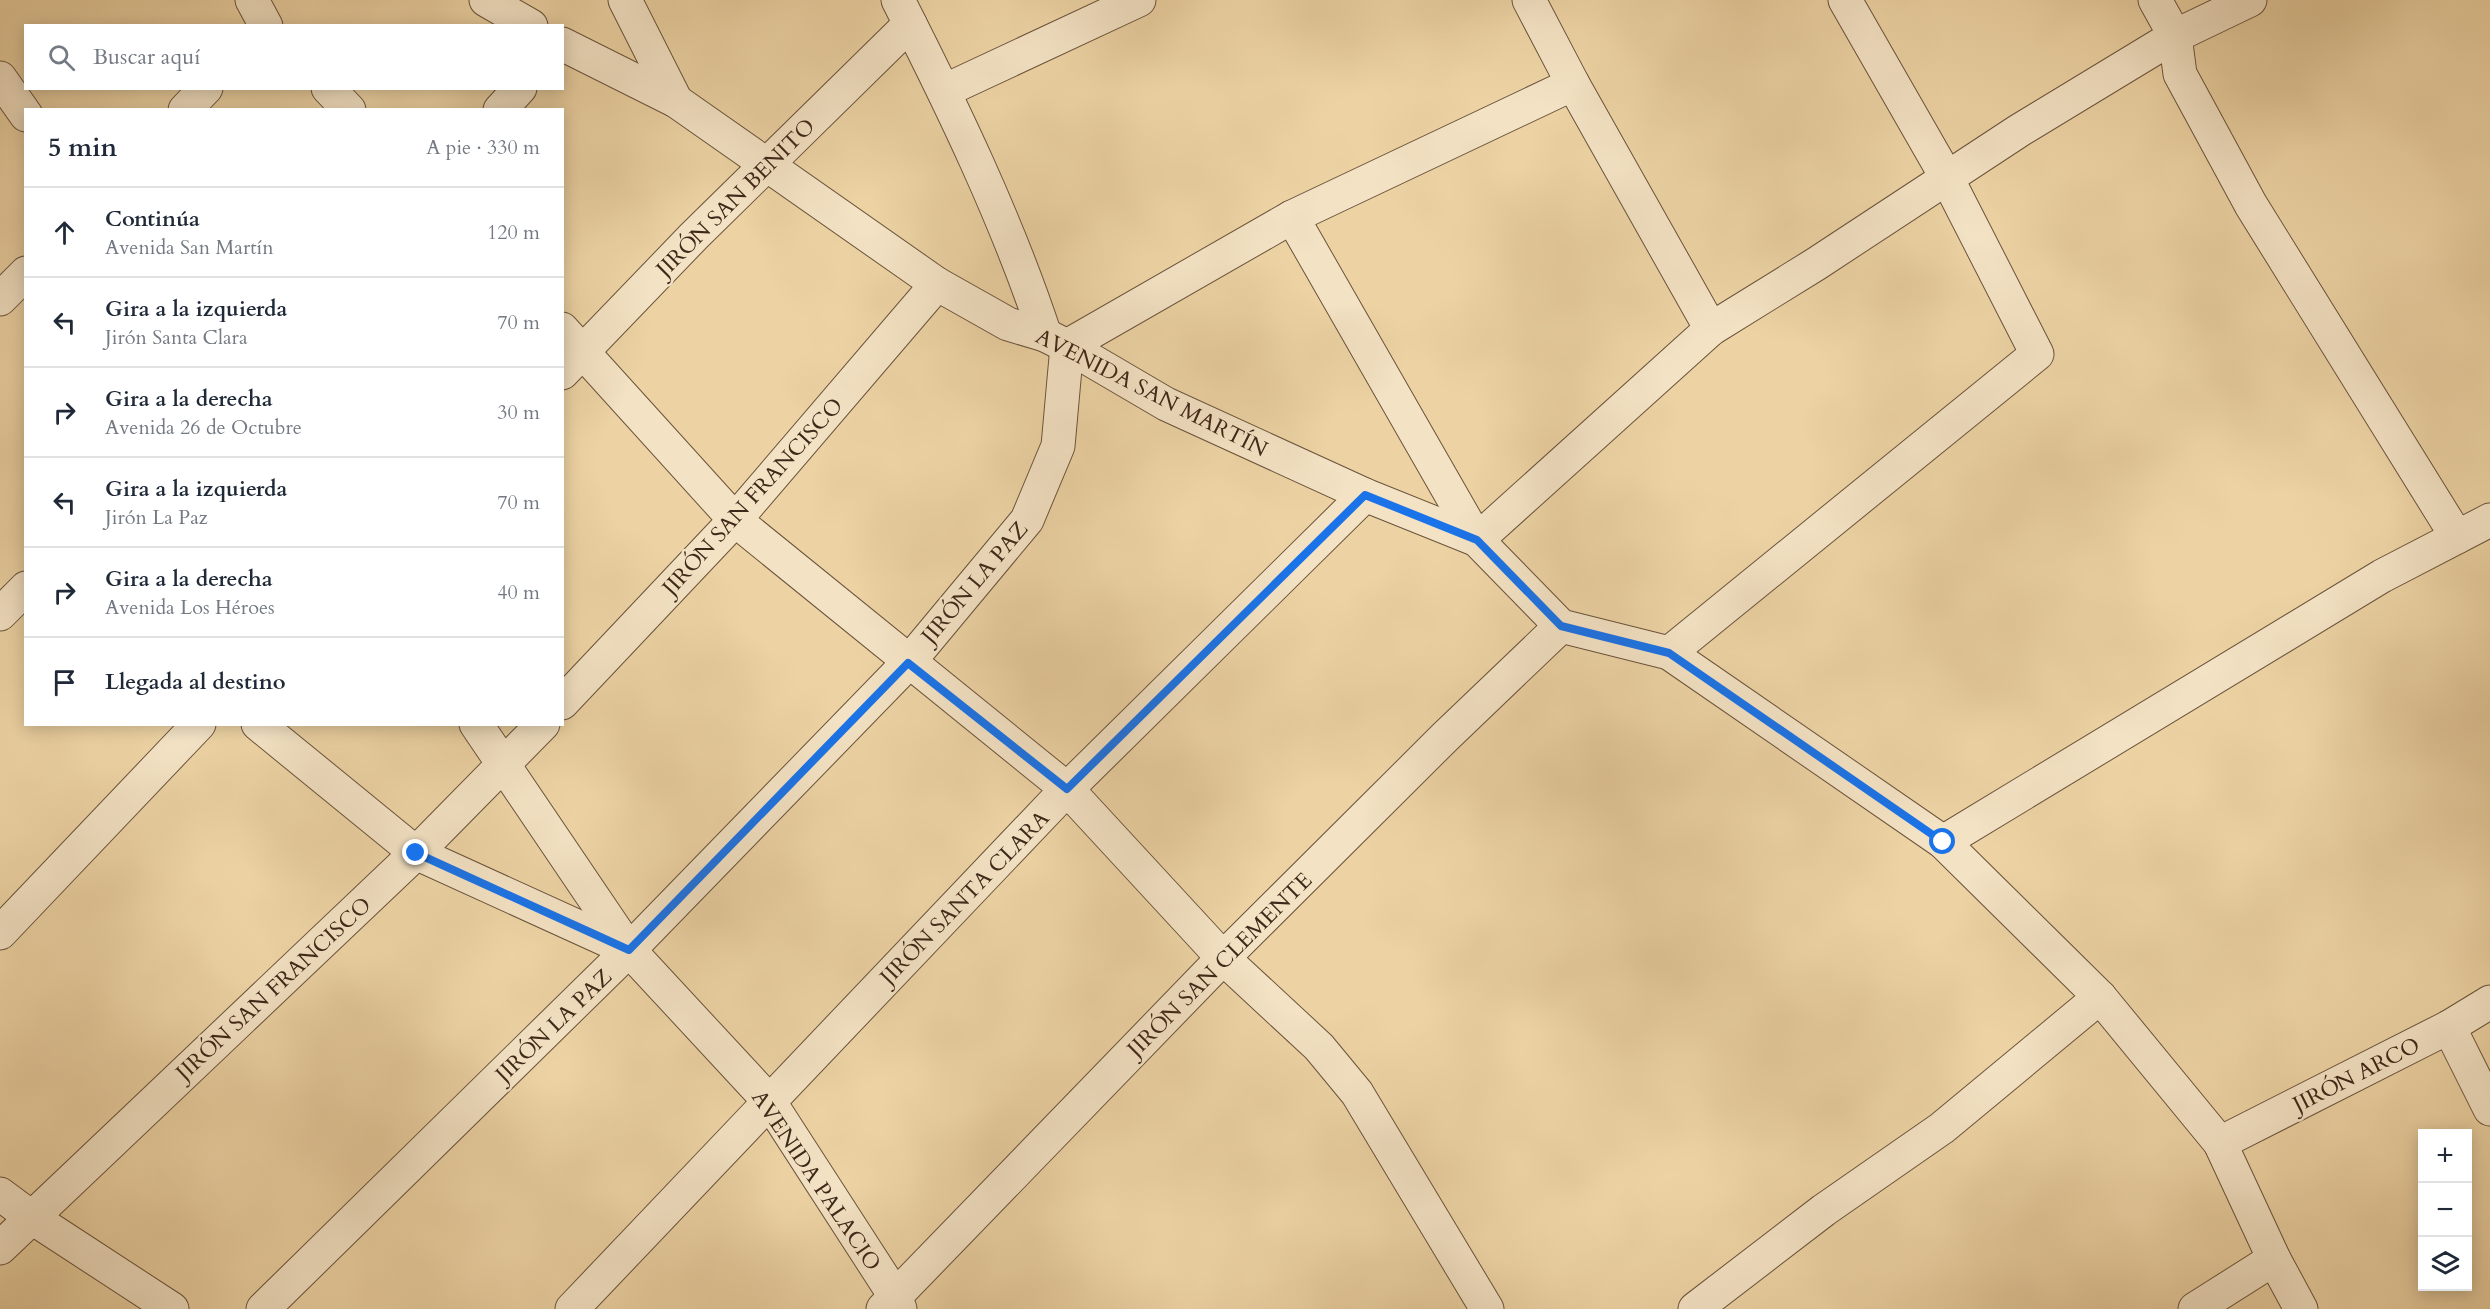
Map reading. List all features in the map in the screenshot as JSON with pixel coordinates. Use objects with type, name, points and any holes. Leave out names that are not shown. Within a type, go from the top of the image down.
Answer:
[{"type":"street","points":[[252,0],[265,24]]},
{"type":"street","points":[[486,0],[528,24]]},
{"type":"street","points":[[625,0],[676,101]]},
{"type":"street","points":[[944,91],[1139,0]]},
{"type":"street","points":[[1529,0],[1573,84],[1711,329]]},
{"type":"street","points":[[1669,653],[2037,354],[1947,178],[1845,0]]},
{"type":"street","points":[[2155,0],[2175,36],[2180,74],[2251,205],[2457,537]]},
{"type":"street","points":[[1292,217],[1477,540],[1711,329],[1816,264],[2020,130],[2175,36],[2250,0]]},
{"type":"street","points":[[904,12],[944,91],[1056,341],[1292,217],[1573,84]]},
{"type":"street","name":"JIRÓN SAN BENITO","points":[[570,351],[765,165],[904,12]]},
{"type":"street","name":"AVENIDA SAN MARTÍN","points":[[564,45],[676,101],[937,284],[1008,324],[1056,341],[1166,404],[1365,495],[1477,540],[1561,626]]},
{"type":"street","points":[[0,78],[24,112]]},
{"type":"street","points":[[187,108],[204,90]]},
{"type":"street","points":[[330,90],[347,108]]},
{"type":"street","points":[[502,108],[518,90]]},
{"type":"street","points":[[0,299],[24,275]]},
{"type":"street","name":"JIRÓN SAN FRANCISCO","points":[[564,701],[735,520],[937,284]]},
{"type":"street","name":"JIRÓN LA PAZ","points":[[263,1309],[629,950],[908,663],[1027,520],[1058,446],[1056,341]]},
{"type":"street","points":[[570,351],[735,520],[908,663],[1067,789],[1223,958],[1319,1047],[1357,1093],[1487,1309]]},
{"type":"street","name":"JIRÓN SANTA CLARA","points":[[572,1309],[1067,789],[1365,495]]},
{"type":"street","points":[[1943,842],[2382,576],[2490,520]]},
{"type":"street","points":[[1561,626],[1669,653],[1943,842],[2100,997],[2220,1143],[2274,1259],[2301,1309]]},
{"type":"street","name":"JIRÓN SAN CLEMENTE","points":[[892,1305],[1223,958],[1445,737],[1561,626]]},
{"type":"street","points":[[0,933],[197,726]]},
{"type":"street","points":[[260,726],[416,853],[629,950]]},
{"type":"street","name":"AVENIDA PALACIO","points":[[477,726],[629,950],[769,1101],[892,1305]]},
{"type":"street","name":"JIRÓN SAN FRANCISCO","points":[[0,1248],[416,853],[541,726]]},
{"type":"street","points":[[1695,1309],[1824,1210],[1942,1128],[2100,997]]},
{"type":"street","name":"JIRÓN ARCO","points":[[2220,1143],[2449,1027],[2490,1002]]},
{"type":"street","points":[[2449,1027],[2490,1109]]},
{"type":"street","points":[[0,1194],[31,1217],[172,1309]]},
{"type":"street","points":[[2195,1309],[2274,1259]]},
{"type":"route","points":[[416,853],[629,950],[908,663],[1067,789],[1365,495],[1477,540],[1561,626],[1669,653],[1943,842]]}]
